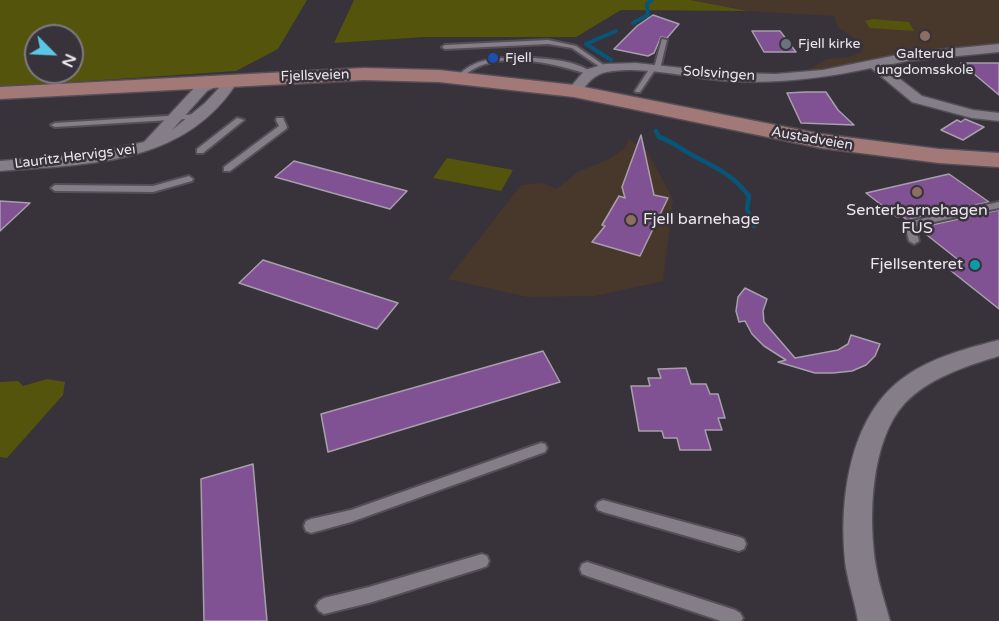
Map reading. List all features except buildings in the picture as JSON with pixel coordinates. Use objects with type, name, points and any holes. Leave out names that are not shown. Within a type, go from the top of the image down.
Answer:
[{"type":"main road","name":"Fjellsveien","points":[[0,93],[364,74],[460,77],[633,97]]},
{"type":"main road","name":"Austadveien","points":[[633,97],[821,141],[928,155],[999,160]]},
{"type":"street","name":"Solsvingen","points":[[574,91],[590,73],[605,68],[655,69],[729,77],[776,78],[823,74],[872,63],[999,48]]},
{"type":"street","points":[[872,63],[917,99],[972,114],[999,117]]},
{"type":"street","name":"Lauritz Hervigs vei","points":[[0,166],[124,153],[149,146],[174,136],[222,95],[227,87],[218,80],[202,88],[149,146]]},
{"type":"street","points":[[874,621],[861,566],[858,506],[870,437],[892,402],[913,383],[962,358],[999,348]]},
{"type":"lane","points":[[633,97],[655,69],[664,40]]},
{"type":"lane","points":[[445,47],[548,42],[574,47],[605,68]]},
{"type":"lane","points":[[460,77],[464,69],[478,62],[493,60],[563,62],[581,67],[590,73]]},
{"type":"lane","points":[[55,124],[199,116]]},
{"type":"lane","points":[[200,152],[240,120]]},
{"type":"lane","points":[[227,169],[284,127],[280,120]]},
{"type":"lane","points":[[55,188],[153,189],[189,179]]},
{"type":"lane","points":[[914,241],[910,224],[999,204]]},
{"type":"lane","points":[[311,526],[351,516],[541,448]]},
{"type":"lane","points":[[603,506],[739,544]]},
{"type":"lane","points":[[324,606],[482,561]]},
{"type":"lane","points":[[587,569],[735,618]]},
{"type":"shaded area","points":[[0,0],[307,0],[278,49],[236,71],[84,81],[84,24],[24,24],[24,84],[44,84],[0,87]]},
{"type":"shaded area","points":[[354,0],[690,0],[748,11],[621,10],[576,37],[424,37],[334,43]]},
{"type":"shaded area","name":"Galterud ungdomsskole","points":[[690,0],[999,0],[999,48],[831,71],[808,70],[827,59],[850,57],[861,52],[864,45],[838,27],[834,16],[749,11]]},
{"type":"shaded area","points":[[873,19],[909,22],[914,31],[870,28],[865,21]]},
{"type":"shaded area","points":[[629,139],[647,151],[673,199],[663,281],[595,296],[527,297],[448,279],[521,185],[543,183],[556,189],[578,172],[609,159],[625,148]]},
{"type":"shaded area","points":[[447,158],[513,170],[501,191],[433,178]]},
{"type":"shaded area","points":[[47,379],[65,382],[63,395],[7,458],[0,457],[0,382],[18,381],[23,386]]},
{"type":"waterway","points":[[633,23],[648,15],[647,4],[652,0]]},
{"type":"waterway","points":[[611,60],[586,44],[616,31]]},
{"type":"waterway","points":[[656,131],[659,137],[716,168],[736,182],[749,196],[747,209],[754,226]]},
{"type":"place","name":"Galterud ungdomsskole","points":[[925,36]]},
{"type":"place","name":"Fjell kirke","points":[[786,44]]},
{"type":"place","name":"Fjell","points":[[493,58]]},
{"type":"place","name":"Senterbarnehagen FUS","points":[[917,192]]},
{"type":"place","name":"Fjell barnehage","points":[[631,220]]},
{"type":"place","name":"Fjellsenteret","points":[[975,265]]}]
